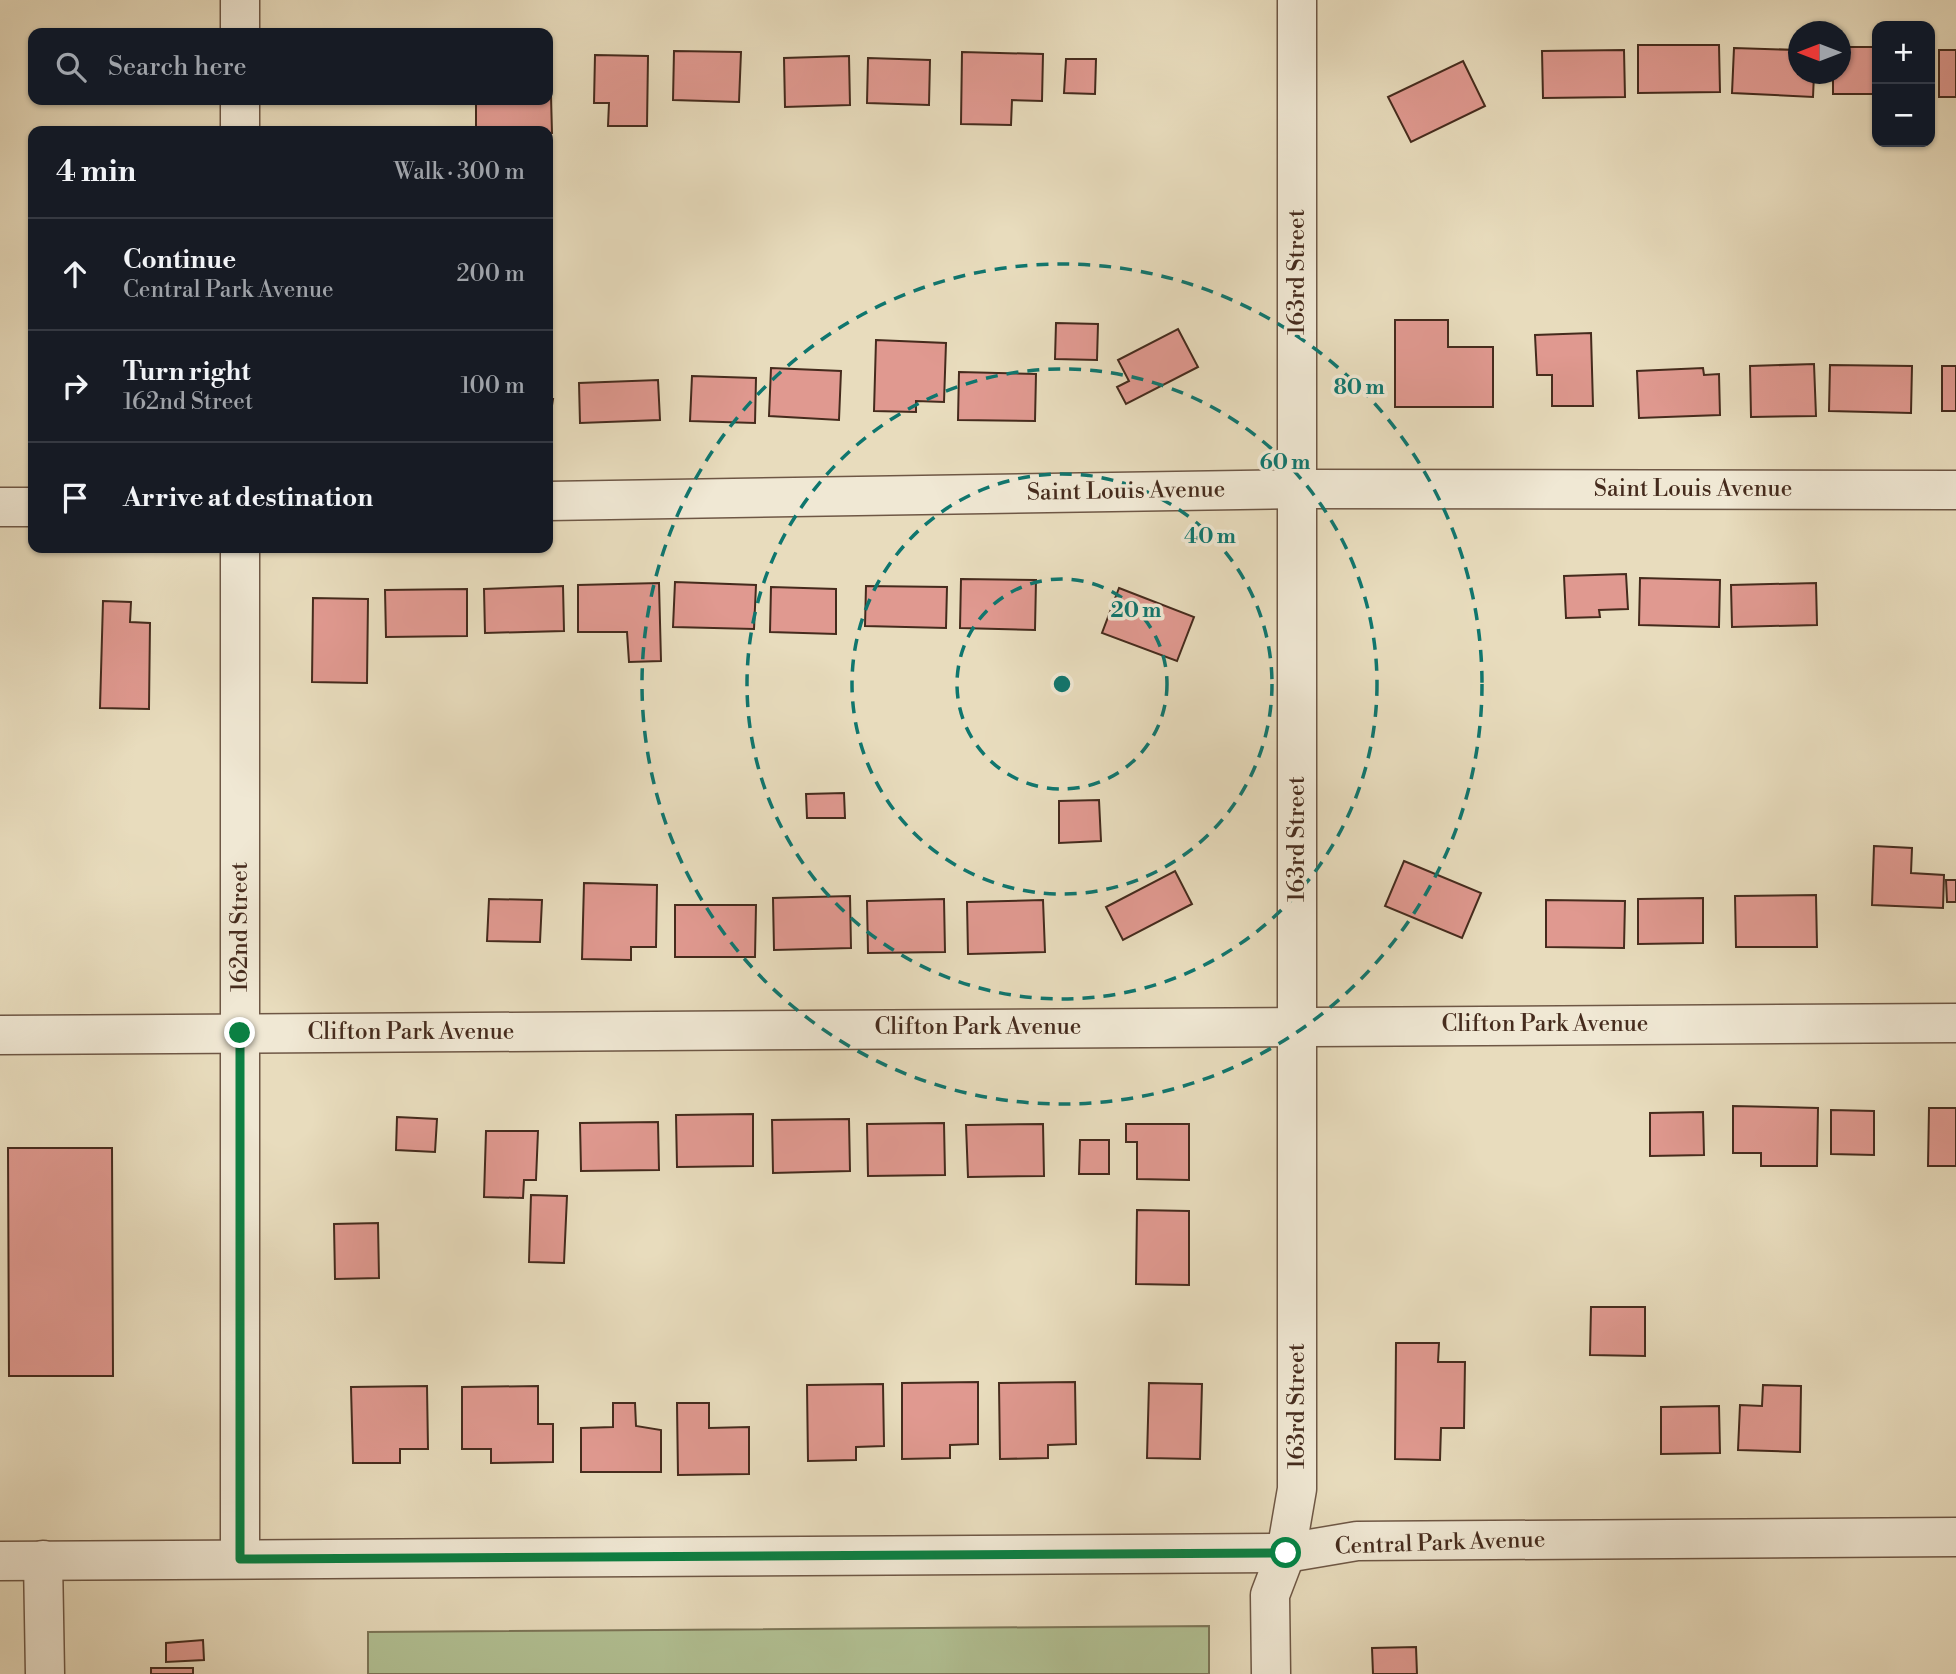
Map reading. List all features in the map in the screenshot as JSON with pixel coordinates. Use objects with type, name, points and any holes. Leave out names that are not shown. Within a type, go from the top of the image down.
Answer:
[{"type":"street","points":[[240,0],[240,28]]},
{"type":"street","name":"163rd Street","points":[[1271,1674],[1270,1595],[1286,1553],[1297,1489],[1297,0]]},
{"type":"street","points":[[240,105],[240,126]]},
{"type":"street","name":"Saint Louis Avenue","points":[[553,500],[1297,489],[1956,490]]},
{"type":"street","points":[[0,507],[28,507]]},
{"type":"street","name":"162nd Street","points":[[240,553],[240,1559]]},
{"type":"street","name":"Clifton Park Avenue","points":[[0,1035],[1956,1023]]},
{"type":"street","name":"Central Park Avenue","points":[[0,1561],[1286,1553],[1357,1541],[1956,1536]]},
{"type":"street","points":[[43,1560],[45,1674]]},
{"type":"green space","points":[[1209,1626],[1209,1674],[368,1674],[368,1632]]},
{"type":"building","points":[[1638,45],[1719,45],[1720,92],[1638,93]]},
{"type":"building","points":[[1851,47],[1872,47],[1872,94],[1833,94],[1833,84],[1851,84]]},
{"type":"building","points":[[1734,48],[1788,50],[1788,84],[1814,84],[1813,97],[1732,93]]},
{"type":"building","points":[[1624,50],[1625,97],[1543,98],[1542,51]]},
{"type":"building","points":[[1939,50],[1956,50],[1956,97],[1939,97]]},
{"type":"building","points":[[674,51],[741,52],[739,102],[673,100]]},
{"type":"building","points":[[962,52],[1043,54],[1042,101],[1012,100],[1011,125],[961,124]]},
{"type":"building","points":[[595,55],[648,56],[647,126],[608,126],[609,103],[594,103]]},
{"type":"building","points":[[849,56],[850,105],[785,107],[784,58]]},
{"type":"building","points":[[868,58],[930,60],[929,105],[867,103]]},
{"type":"building","points":[[1066,59],[1096,59],[1095,94],[1064,93]]},
{"type":"building","points":[[1463,61],[1485,106],[1411,142],[1388,97]]},
{"type":"building","points":[[476,105],[551,105],[552,126],[476,126]]},
{"type":"building","points":[[1395,320],[1448,320],[1448,347],[1493,347],[1493,407],[1395,407]]},
{"type":"building","points":[[1056,323],[1098,324],[1097,360],[1055,359]]},
{"type":"building","points":[[1178,329],[1198,367],[1126,404],[1117,387],[1129,381],[1118,360]]},
{"type":"building","points":[[1591,333],[1593,406],[1552,406],[1552,375],[1537,375],[1535,335]]},
{"type":"building","points":[[876,340],[946,343],[944,402],[916,401],[916,412],[874,411]]},
{"type":"building","points":[[1814,364],[1816,416],[1751,417],[1750,366]]},
{"type":"building","points":[[1830,365],[1912,366],[1911,413],[1829,411]]},
{"type":"building","points":[[1942,366],[1956,366],[1956,411],[1942,411]]},
{"type":"building","points":[[771,368],[841,371],[839,420],[769,416]]},
{"type":"building","points":[[1703,368],[1704,375],[1719,374],[1720,415],[1639,418],[1637,371]]},
{"type":"building","points":[[959,372],[1036,374],[1035,421],[958,420]]},
{"type":"building","points":[[692,376],[756,378],[755,423],[690,421]]},
{"type":"building","points":[[658,380],[660,420],[580,423],[579,383]]},
{"type":"building","points":[[1626,574],[1628,609],[1599,610],[1600,617],[1566,618],[1564,576]]},
{"type":"building","points":[[1640,578],[1720,580],[1719,627],[1639,625]]},
{"type":"building","points":[[961,579],[1036,580],[1035,630],[960,628]]},
{"type":"building","points":[[675,582],[756,585],[754,629],[673,627]]},
{"type":"building","points":[[659,583],[661,661],[629,662],[627,632],[578,632],[578,585]]},
{"type":"building","points":[[1816,583],[1817,625],[1732,627],[1731,585]]},
{"type":"building","points":[[563,586],[564,631],[485,633],[484,589]]},
{"type":"building","points":[[866,586],[947,587],[946,628],[865,626]]},
{"type":"building","points":[[771,587],[836,589],[836,634],[770,632]]},
{"type":"building","points":[[1119,588],[1194,617],[1177,661],[1102,633]]},
{"type":"building","points":[[467,589],[467,636],[386,637],[385,590]]},
{"type":"building","points":[[313,598],[368,599],[367,683],[312,682]]},
{"type":"building","points":[[103,601],[131,602],[130,622],[150,623],[149,709],[100,708]]},
{"type":"building","points":[[844,793],[845,818],[807,818],[806,794]]},
{"type":"building","points":[[1099,800],[1101,841],[1059,843],[1059,801]]},
{"type":"building","points":[[1874,846],[1912,848],[1911,873],[1944,875],[1943,908],[1872,905]]},
{"type":"building","points":[[1404,861],[1481,893],[1462,938],[1385,906]]},
{"type":"building","points":[[1175,871],[1192,904],[1123,940],[1106,907]]},
{"type":"building","points":[[1946,880],[1956,880],[1956,902],[1947,902]]},
{"type":"building","points":[[584,883],[657,885],[656,947],[631,947],[631,960],[582,959]]},
{"type":"building","points":[[1816,895],[1817,947],[1736,947],[1735,896]]},
{"type":"building","points":[[850,896],[851,948],[774,950],[773,898]]},
{"type":"building","points":[[1703,898],[1703,943],[1638,944],[1638,899]]},
{"type":"building","points":[[489,899],[542,900],[540,942],[487,941]]},
{"type":"building","points":[[944,899],[945,952],[868,953],[867,901]]},
{"type":"building","points":[[1043,900],[1045,952],[968,954],[967,902]]},
{"type":"building","points":[[1546,900],[1625,901],[1624,948],[1546,947]]},
{"type":"building","points":[[675,905],[756,905],[755,957],[675,957]]},
{"type":"building","points":[[1733,1106],[1818,1108],[1817,1166],[1761,1166],[1761,1153],[1733,1153]]},
{"type":"building","points":[[1929,1108],[1956,1108],[1956,1166],[1928,1166]]},
{"type":"building","points":[[1831,1110],[1874,1111],[1874,1155],[1831,1154]]},
{"type":"building","points":[[1703,1112],[1704,1155],[1650,1156],[1650,1113]]},
{"type":"building","points":[[753,1114],[753,1166],[677,1167],[676,1115]]},
{"type":"building","points":[[397,1117],[437,1119],[435,1152],[396,1150]]},
{"type":"building","points":[[849,1119],[850,1171],[773,1173],[772,1120]]},
{"type":"building","points":[[658,1122],[659,1170],[581,1171],[580,1123]]},
{"type":"building","points":[[944,1123],[945,1175],[868,1176],[867,1124]]},
{"type":"building","points":[[1043,1124],[1044,1176],[968,1177],[966,1125]]},
{"type":"building","points":[[1126,1124],[1189,1124],[1189,1180],[1137,1179],[1137,1142],[1126,1142]]},
{"type":"building","points":[[486,1131],[538,1131],[536,1180],[524,1180],[523,1198],[484,1197]]},
{"type":"building","points":[[1080,1140],[1109,1140],[1109,1174],[1079,1174]]},
{"type":"building","points":[[8,1148],[112,1148],[113,1376],[9,1376]]},
{"type":"building","points":[[531,1195],[567,1196],[564,1263],[529,1262]]},
{"type":"building","points":[[1137,1210],[1189,1211],[1189,1285],[1136,1284]]},
{"type":"building","points":[[378,1223],[379,1278],[335,1279],[334,1224]]},
{"type":"building","points":[[1591,1307],[1645,1307],[1645,1356],[1590,1355]]},
{"type":"building","points":[[1396,1343],[1439,1343],[1438,1362],[1465,1362],[1464,1428],[1441,1428],[1440,1460],[1395,1459]]},
{"type":"building","points":[[978,1382],[978,1444],[950,1445],[950,1458],[902,1459],[902,1383]]},
{"type":"building","points":[[1075,1382],[1076,1444],[1048,1445],[1048,1458],[1000,1459],[999,1383]]},
{"type":"building","points":[[1149,1383],[1202,1384],[1200,1459],[1147,1458]]},
{"type":"building","points":[[883,1384],[884,1446],[856,1447],[856,1460],[808,1461],[807,1385]]},
{"type":"building","points":[[1763,1385],[1801,1386],[1800,1452],[1738,1450],[1740,1405],[1762,1406]]},
{"type":"building","points":[[427,1386],[428,1449],[400,1449],[400,1463],[353,1463],[351,1387]]},
{"type":"building","points":[[538,1386],[538,1424],[553,1424],[553,1462],[491,1463],[491,1449],[462,1449],[462,1387]]},
{"type":"building","points":[[613,1403],[635,1403],[636,1426],[661,1430],[661,1472],[581,1472],[581,1428],[613,1427]]},
{"type":"building","points":[[677,1403],[709,1403],[709,1428],[749,1427],[749,1474],[678,1475]]},
{"type":"building","points":[[1719,1406],[1720,1453],[1661,1454],[1661,1407]]},
{"type":"building","points":[[203,1640],[204,1660],[166,1662],[166,1643]]},
{"type":"building","points":[[1416,1647],[1417,1674],[1373,1674],[1372,1648]]},
{"type":"building","points":[[151,1668],[193,1668],[193,1674],[151,1674]]},
{"type":"route","points":[[240,1033],[240,1559],[1286,1553]]}]
